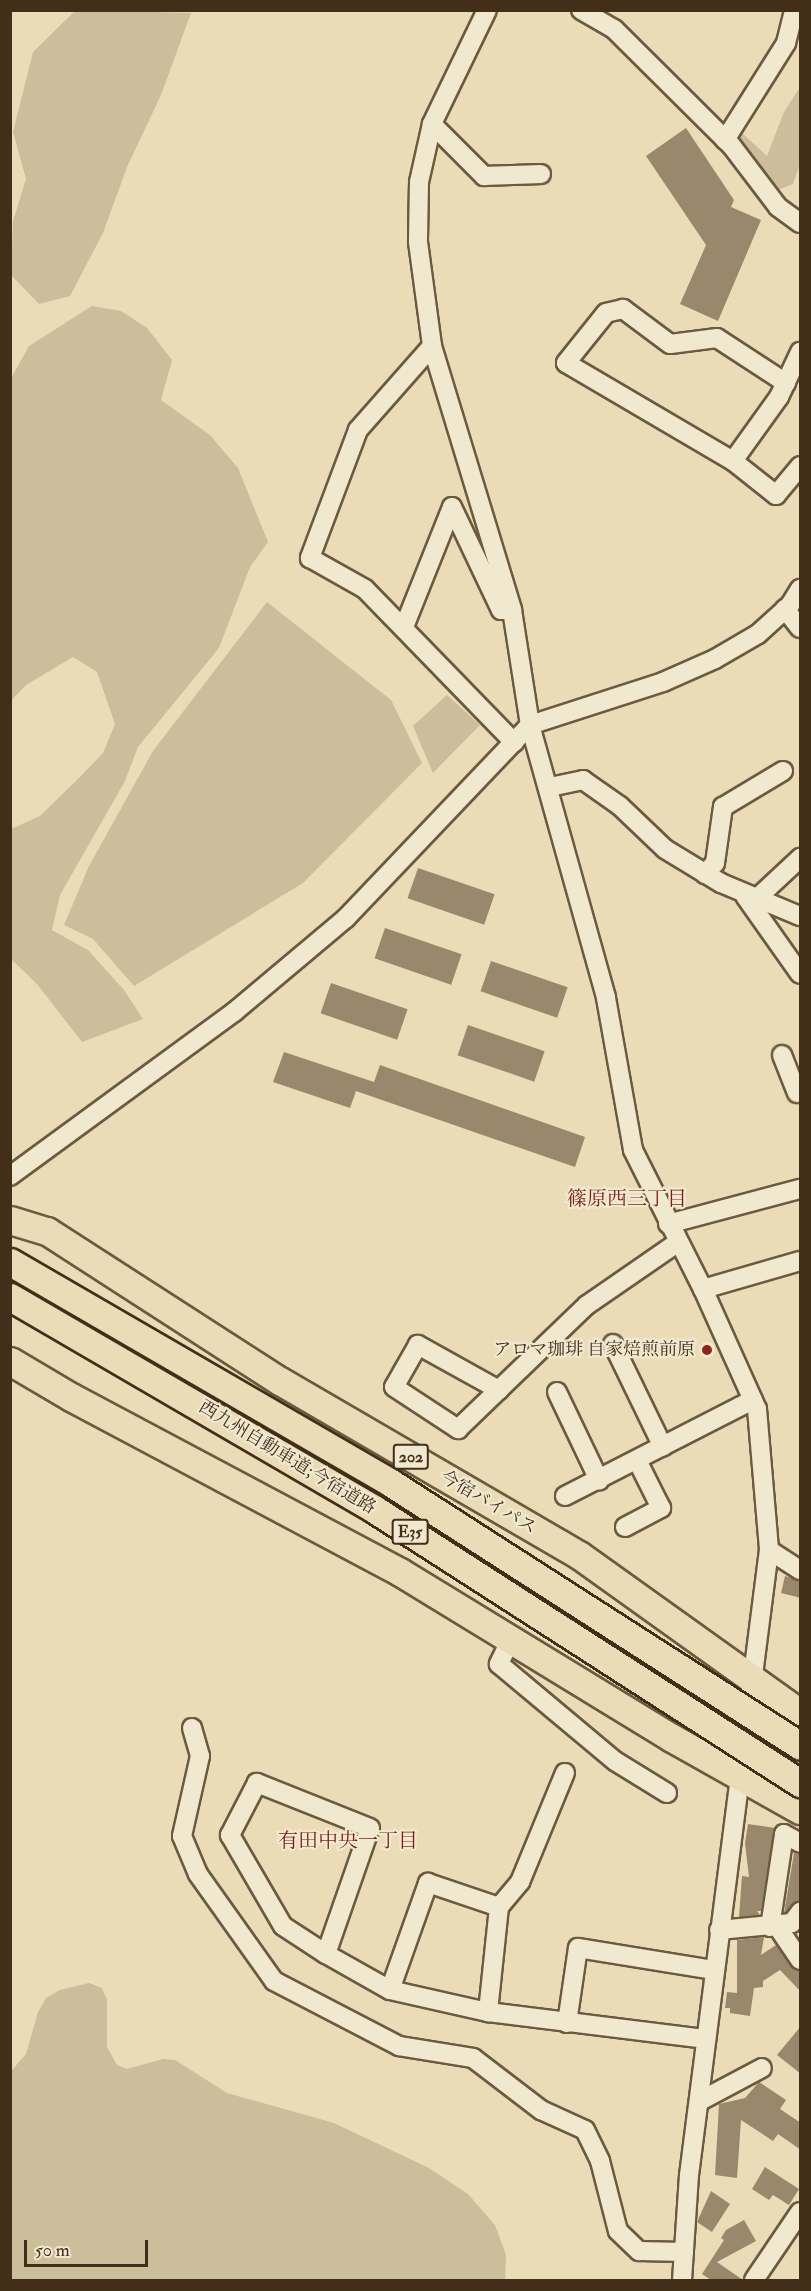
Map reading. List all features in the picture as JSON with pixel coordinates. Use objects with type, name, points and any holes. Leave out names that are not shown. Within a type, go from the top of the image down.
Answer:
[{"type":"highway","name":"今宿バイパス","points":[[10,1220],[47,1231],[280,1381],[579,1555],[801,1713]]},
{"type":"highway","name":"西九州自動車道;今宿道路","points":[[10,1262],[391,1483],[801,1746]]},
{"type":"highway","name":"西九州自動車道;今宿道路","points":[[10,1298],[374,1509],[801,1783]]},
{"type":"highway","points":[[10,1361],[400,1572],[672,1738],[801,1810]]},
{"type":"street","points":[[487,10],[432,124],[419,182],[418,242],[432,346],[512,610],[530,725],[550,788],[606,998],[633,1150],[677,1243],[703,1289],[757,1409],[769,1550],[738,1773],[700,2101],[689,2175],[682,2280]]},
{"type":"street","points":[[580,10],[614,29],[725,140],[778,207],[801,223]]},
{"type":"street","points":[[725,140],[786,43],[794,10]]},
{"type":"street","points":[[432,124],[484,176],[541,174]]},
{"type":"street","points":[[786,383],[717,338],[670,344],[624,309],[606,313],[566,363],[733,461],[776,495],[801,466]]},
{"type":"street","points":[[432,346],[358,430],[310,558],[365,589],[514,742]]},
{"type":"street","points":[[733,461],[786,383],[801,352]]},
{"type":"street","points":[[404,627],[452,507],[501,610],[512,610]]},
{"type":"street","points":[[10,1176],[234,1011],[346,918],[530,725],[663,682],[716,659],[758,634],[801,589]]},
{"type":"street","points":[[784,609],[801,628]]},
{"type":"street","points":[[705,874],[715,863],[723,807],[783,771]]},
{"type":"street","points":[[550,788],[583,780],[620,806],[665,849],[705,874],[750,897],[801,916]]},
{"type":"street","points":[[750,897],[801,858]]},
{"type":"street","points":[[750,897],[801,974]]},
{"type":"street","points":[[782,1055],[800,1095]]},
{"type":"street","points":[[668,1224],[801,1190]]},
{"type":"street","points":[[499,1390],[418,1345],[394,1387],[458,1429],[499,1390],[587,1305],[677,1243]]},
{"type":"street","points":[[703,1289],[801,1261]]},
{"type":"street","points":[[613,1344],[663,1447]]},
{"type":"street","points":[[557,1392],[599,1480]]},
{"type":"street","points":[[565,1496],[753,1400]]},
{"type":"street","points":[[625,1527],[661,1508],[637,1460]]},
{"type":"street","points":[[769,1550],[801,1570]]},
{"type":"street","points":[[511,1639],[500,1664],[615,1761],[667,1793]]},
{"type":"street","points":[[192,1728],[201,1756],[182,1836],[198,1874],[274,1981],[399,2046],[473,2058],[541,2110],[585,2130],[600,2161],[618,2230],[639,2251],[684,2252]]},
{"type":"street","points":[[488,2012],[499,1907],[520,1882],[565,1773]]},
{"type":"street","points":[[326,1954],[370,1828],[257,1783],[230,1835],[282,1926],[326,1954],[390,1990],[488,2012],[706,2039]]},
{"type":"street","points":[[800,1960],[774,1927],[784,1834],[801,1843]]},
{"type":"street","points":[[390,1990],[428,1883],[499,1907]]},
{"type":"street","points":[[719,1930],[774,1927],[792,1923],[801,1912]]},
{"type":"street","points":[[567,2023],[578,1948],[714,1970]]},
{"type":"street","points":[[700,2101],[762,2068]]},
{"type":"street","points":[[754,2280],[793,2239],[801,2212]]},
{"type":"shaded area","points":[[76,10],[191,13],[161,95],[127,167],[103,233],[70,296],[39,304],[11,275],[13,221],[26,179],[13,132],[33,52]]},
{"type":"shaded area","points":[[800,87],[800,164],[793,184],[778,190],[769,184],[760,164],[736,140],[741,132],[767,156],[784,112]]},
{"type":"shaded area","points":[[92,306],[121,311],[147,328],[172,360],[161,400],[210,435],[238,468],[268,542],[250,567],[219,648],[138,747],[125,781],[60,895],[52,930],[88,950],[124,990],[143,1019],[82,1042],[37,984],[11,959],[11,829],[40,816],[81,776],[103,753],[115,724],[97,672],[73,657],[26,685],[11,701],[10,380],[29,346]]},
{"type":"shaded area","points":[[267,602],[391,700],[422,763],[303,883],[134,986],[93,939],[64,925],[89,866],[153,751]]},
{"type":"shaded area","points":[[447,695],[480,725],[433,773],[413,726]]},
{"type":"shaded area","points":[[89,1983],[102,1988],[107,2000],[107,2047],[117,2065],[127,2069],[163,2059],[175,2060],[227,2093],[334,2123],[429,2168],[468,2194],[495,2225],[506,2255],[505,2280],[11,2280],[11,2071],[26,2054],[38,2012],[46,1998],[60,1990]]},
{"type":"building","points":[[686,128],[734,200],[731,207],[761,220],[718,321],[680,304],[706,245],[646,156]]},
{"type":"building","points":[[418,868],[495,894],[484,925],[408,898]]},
{"type":"building","points":[[385,928],[462,954],[451,985],[375,958]]},
{"type":"building","points":[[491,961],[568,987],[557,1018],[481,991]]},
{"type":"building","points":[[331,983],[408,1009],[397,1040],[321,1013]]},
{"type":"building","points":[[468,1025],[545,1051],[534,1082],[458,1055]]},
{"type":"building","points":[[284,1052],[374,1082],[380,1065],[585,1137],[575,1167],[356,1091],[350,1108],[273,1082]]},
{"type":"building","points":[[785,1576],[801,1581],[801,1598],[781,1593]]},
{"type":"building","points":[[748,1824],[775,1828],[761,1911],[757,1911],[760,1915],[739,1917],[742,1876],[749,1877],[745,1843]]},
{"type":"building","points":[[794,1853],[801,1854],[801,1901],[784,1913]]},
{"type":"building","points":[[764,1937],[761,1955],[776,1945],[791,1967],[801,1971],[801,1992],[780,1970],[763,1981],[763,1987],[754,1988],[750,2016],[730,2013],[730,2008],[725,2008],[727,1992],[737,1993],[737,1940]]},
{"type":"building","points":[[801,2026],[801,2074],[777,2055]]},
{"type":"building","points":[[759,2082],[786,2100],[780,2109],[801,2123],[801,2150],[778,2134],[773,2141],[741,2120],[737,2178],[715,2175],[719,2104],[745,2098]]},
{"type":"building","points":[[765,2167],[799,2189],[789,2205],[773,2195],[769,2200],[752,2189]]},
{"type":"building","points":[[711,2191],[730,2204],[712,2232],[697,2222]]},
{"type":"building","points":[[744,2220],[756,2241],[717,2262],[743,2280],[711,2280],[702,2274],[724,2240],[721,2238],[726,2230]]},
{"type":"place","name":"アロマ珈琲 自家焙煎前原","points":[[707,1350]]},
{"type":"district","name":"篠原西三丁目","points":[[627,1198]]},
{"type":"district","name":"有田中央一丁目","points":[[348,1840]]}]
